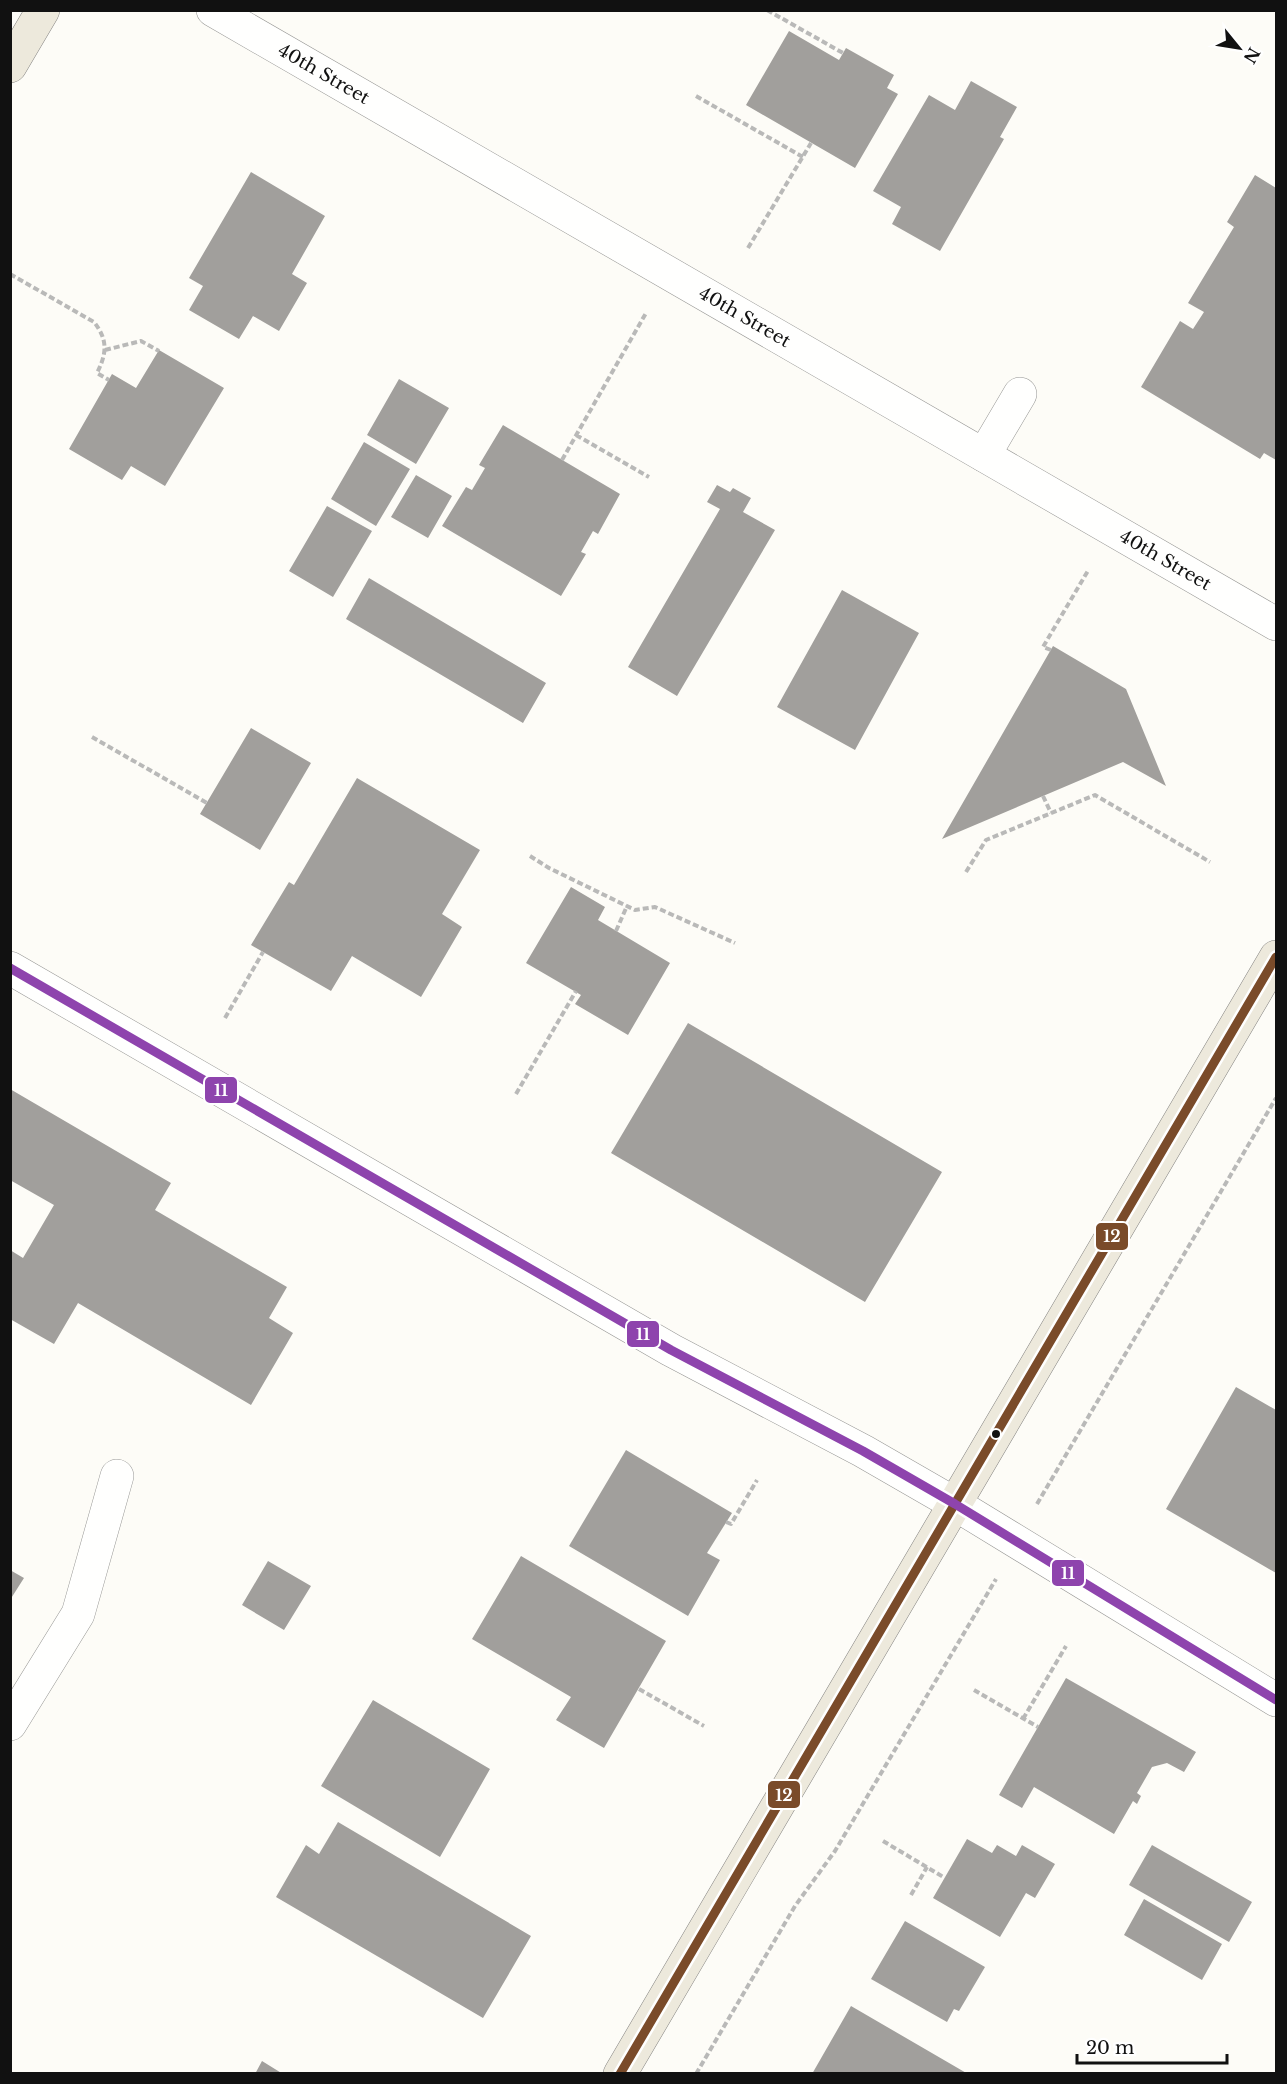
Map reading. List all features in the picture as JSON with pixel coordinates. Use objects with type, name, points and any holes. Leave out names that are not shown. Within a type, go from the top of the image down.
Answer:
[{"type":"main road","points":[[10,66],[43,10]]},
{"type":"main road","points":[[620,2073],[1276,957]]},
{"type":"street","name":"40th Street","points":[[213,10],[1276,624]]},
{"type":"street","points":[[984,455],[1020,394]]},
{"type":"street","points":[[10,968],[671,1350],[863,1451],[955,1504],[1276,1700]]},
{"type":"street","points":[[10,1724],[78,1614],[117,1476]]},
{"type":"path","points":[[767,10],[843,53]]},
{"type":"path","points":[[696,96],[803,157]]},
{"type":"path","points":[[748,248],[811,143]]},
{"type":"path","points":[[10,274],[94,322],[102,332],[105,350],[104,360],[97,373],[109,380]]},
{"type":"path","points":[[561,460],[646,313]]},
{"type":"path","points":[[105,350],[141,341],[159,351]]},
{"type":"path","points":[[576,435],[649,477]]},
{"type":"path","points":[[1051,650],[1043,647],[1089,568]]},
{"type":"path","points":[[92,736],[207,803]]},
{"type":"path","points":[[966,872],[986,840],[1095,795],[1210,862]]},
{"type":"path","points":[[1043,796],[1051,813]]},
{"type":"path","points":[[530,856],[549,868],[635,910],[655,907],[735,943]]},
{"type":"path","points":[[616,931],[627,906]]},
{"type":"path","points":[[225,1018],[263,952]]},
{"type":"path","points":[[516,1094],[576,991]]},
{"type":"path","points":[[1035,1507],[1053,1480],[1276,1098]]},
{"type":"path","points":[[726,1522],[731,1524],[758,1480]]},
{"type":"path","points":[[696,2073],[795,1906],[835,1851],[997,1578]]},
{"type":"path","points":[[1023,1719],[1066,1646]]},
{"type":"path","points":[[639,1689],[704,1726]]},
{"type":"path","points":[[974,1690],[1038,1727]]},
{"type":"path","points":[[883,1841],[945,1878]]},
{"type":"path","points":[[911,1895],[927,1867]]},
{"type":"building","points":[[789,31],[839,60],[846,48],[894,75],[887,88],[898,94],[855,168],[746,105]]},
{"type":"building","points":[[971,81],[1017,107],[1000,137],[1004,139],[940,251],[892,224],[901,207],[873,191],[929,95],[955,110]]},
{"type":"building","points":[[251,172],[325,216],[292,274],[307,283],[279,331],[253,316],[239,339],[189,310],[203,286],[189,278]]},
{"type":"building","points":[[1255,175],[1276,188],[1276,460],[1264,453],[1260,459],[1141,387],[1180,321],[1193,329],[1204,312],[1188,303],[1234,227],[1227,222]]},
{"type":"building","points":[[159,350],[224,388],[165,486],[131,466],[122,480],[69,449],[112,374],[136,388]]},
{"type":"building","points":[[399,379],[449,408],[416,464],[367,435]]},
{"type":"building","points":[[503,425],[620,494],[598,534],[593,531],[581,552],[586,554],[561,596],[442,526],[466,487],[472,490],[485,468],[479,465]]},
{"type":"building","points":[[364,442],[410,469],[376,526],[331,499]]},
{"type":"building","points":[[416,475],[452,496],[428,538],[391,517]]},
{"type":"building","points":[[717,485],[730,492],[733,488],[751,498],[743,512],[775,530],[677,696],[628,667],[720,509],[707,502]]},
{"type":"building","points":[[327,506],[372,531],[333,597],[289,571]]},
{"type":"building","points":[[369,578],[546,683],[523,723],[346,619]]},
{"type":"building","points":[[842,590],[919,633],[855,750],[777,707]]},
{"type":"building","points":[[1053,646],[1126,689],[1166,786],[1123,762],[942,839]]},
{"type":"building","points":[[251,728],[311,763],[260,850],[200,814]]},
{"type":"building","points":[[357,778],[480,850],[442,914],[462,927],[421,997],[352,956],[331,991],[251,945],[289,882],[294,885]]},
{"type":"building","points":[[571,887],[605,907],[598,920],[670,963],[628,1035],[575,1004],[581,995],[526,963]]},
{"type":"building","points":[[688,1023],[942,1172],[865,1302],[611,1153]]},
{"type":"building","points":[[10,1089],[171,1183],[155,1210],[287,1287],[269,1318],[293,1333],[251,1405],[78,1303],[54,1344],[10,1319],[10,1250],[23,1258],[54,1205],[10,1180]]},
{"type":"building","points":[[1236,1387],[1276,1410],[1276,1573],[1166,1509]]},
{"type":"building","points":[[626,1450],[732,1513],[707,1553],[720,1560],[688,1616],[569,1546]]},
{"type":"building","points":[[521,1556],[666,1641],[604,1748],[556,1720],[571,1697],[472,1639]]},
{"type":"building","points":[[268,1561],[311,1586],[284,1630],[242,1605]]},
{"type":"building","points":[[10,1570],[24,1578],[10,1600]]},
{"type":"building","points":[[1066,1678],[1196,1752],[1184,1772],[1167,1763],[1152,1767],[1137,1793],[1141,1796],[1137,1804],[1133,1801],[1114,1834],[1034,1787],[1022,1808],[999,1795]]},
{"type":"building","points":[[373,1700],[490,1769],[440,1857],[321,1786]]},
{"type":"building","points":[[338,1822],[531,1936],[483,2018],[276,1897],[306,1845],[319,1854]]},
{"type":"building","points":[[967,1839],[992,1853],[997,1845],[1016,1856],[1022,1845],[1055,1864],[1035,1898],[1026,1893],[1000,1937],[933,1898]]},
{"type":"building","points":[[1152,1845],[1252,1902],[1229,1942],[1129,1885]]},
{"type":"building","points":[[1144,1899],[1222,1944],[1202,1980],[1124,1935]]},
{"type":"building","points":[[905,1921],[985,1967],[959,2011],[954,2009],[947,2022],[871,1979]]},
{"type":"building","points":[[851,2006],[968,2074],[812,2074]]},
{"type":"building","points":[[262,2061],[283,2074],[255,2074]]},
{"type":"transit line","name":"12","points":[[620,2074],[1276,957]]},
{"type":"transit line","name":"11","points":[[10,968],[671,1350],[863,1451],[955,1504],[1276,1700]]}]
